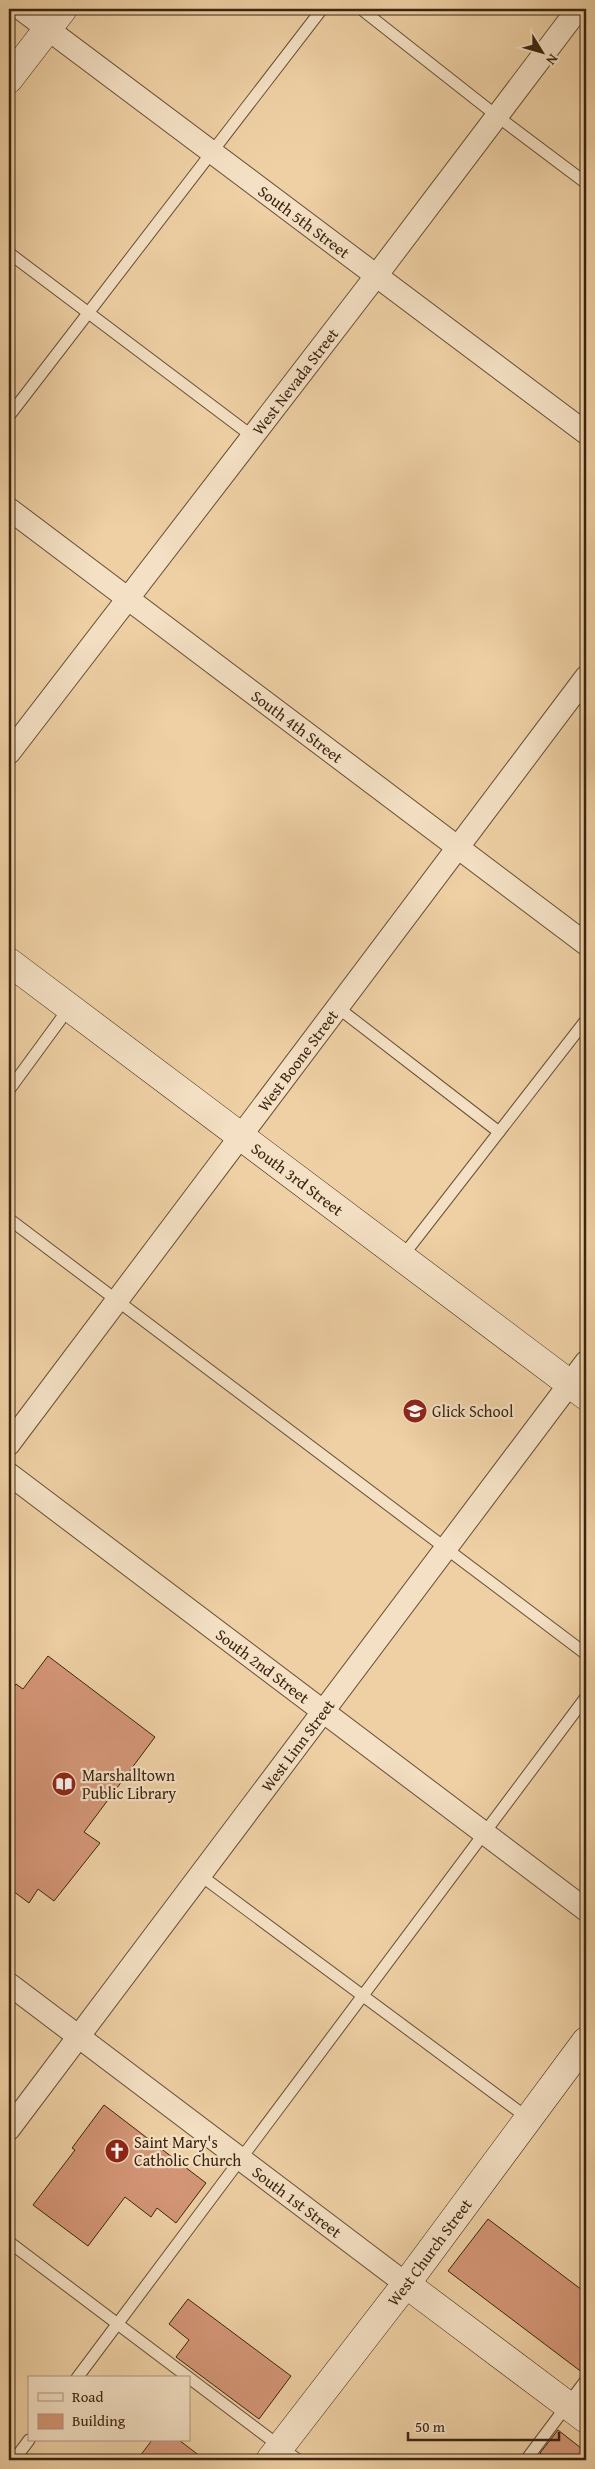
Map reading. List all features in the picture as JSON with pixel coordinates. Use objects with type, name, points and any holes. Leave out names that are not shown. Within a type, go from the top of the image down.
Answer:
[{"type":"main road","points":[[9,79],[55,19]]},
{"type":"main road","name":"South 3rd Street","points":[[9,962],[578,1390]]},
{"type":"main road","name":"West Church Street","points":[[283,2456],[406,2284],[528,2119],[584,2048]]},
{"type":"main road","name":"South 1st Street","points":[[406,2284],[577,2412]]},
{"type":"street","name":"South 5th Street","points":[[21,9],[55,19],[212,152],[586,433]]},
{"type":"street","name":"West Nevada Street","points":[[9,753],[126,598],[376,276],[578,9]]},
{"type":"street","name":"South 4th Street","points":[[9,509],[586,944]]},
{"type":"street","name":"West Boone Street","points":[[9,1444],[240,1135],[584,683]]},
{"type":"street","name":"West Linn Street","points":[[9,2130],[446,1548],[578,1390],[586,1362]]},
{"type":"street","name":"South 2nd Street","points":[[9,1474],[586,1910]]},
{"type":"street","name":"South 1st Street","points":[[9,1984],[406,2284]]},
{"type":"lane","points":[[9,416],[322,9]]},
{"type":"lane","points":[[361,9],[496,116],[586,183]]},
{"type":"lane","points":[[9,253],[252,436]]},
{"type":"lane","points":[[337,1007],[499,1132]]},
{"type":"lane","points":[[9,1090],[69,1008]]},
{"type":"lane","points":[[402,1257],[586,1020]]},
{"type":"lane","points":[[9,1219],[586,1654]]},
{"type":"lane","points":[[78,2376],[483,1832],[586,1697]]},
{"type":"lane","points":[[200,1876],[528,2119]]},
{"type":"lane","points":[[9,2242],[182,2376]]},
{"type":"lane","points":[[526,2460],[577,2412],[586,2380]]},
{"type":"lane","points":[[190,2382],[283,2456]]},
{"type":"lane","points":[[14,2460],[28,2441]]},
{"type":"building","name":"Marshalltown Public Library","points":[[48,1656],[155,1737],[84,1832],[100,1843],[54,1901],[38,1889],[29,1903],[9,1888],[9,1695],[16,1684],[23,1689]]},
{"type":"building","points":[[104,2105],[206,2183],[176,2223],[157,2208],[151,2217],[125,2197],[88,2246],[33,2205],[75,2150],[72,2148]]},
{"type":"building","points":[[488,2219],[586,2293],[586,2373],[583,2373],[448,2271]]},
{"type":"building","points":[[188,2299],[291,2376],[259,2419],[176,2357],[189,2340],[169,2324]]},
{"type":"building","points":[[558,2430],[586,2452],[586,2460],[549,2460],[540,2453]]},
{"type":"building","points":[[150,2442],[182,2442],[205,2460],[137,2460]]},
{"type":"place","name":"Glick School","points":[[415,1411]]},
{"type":"place","name":"Marshalltown Public Library","points":[[64,1784]]},
{"type":"place","name":"Saint Mary's Catholic Church","points":[[117,2151]]}]
